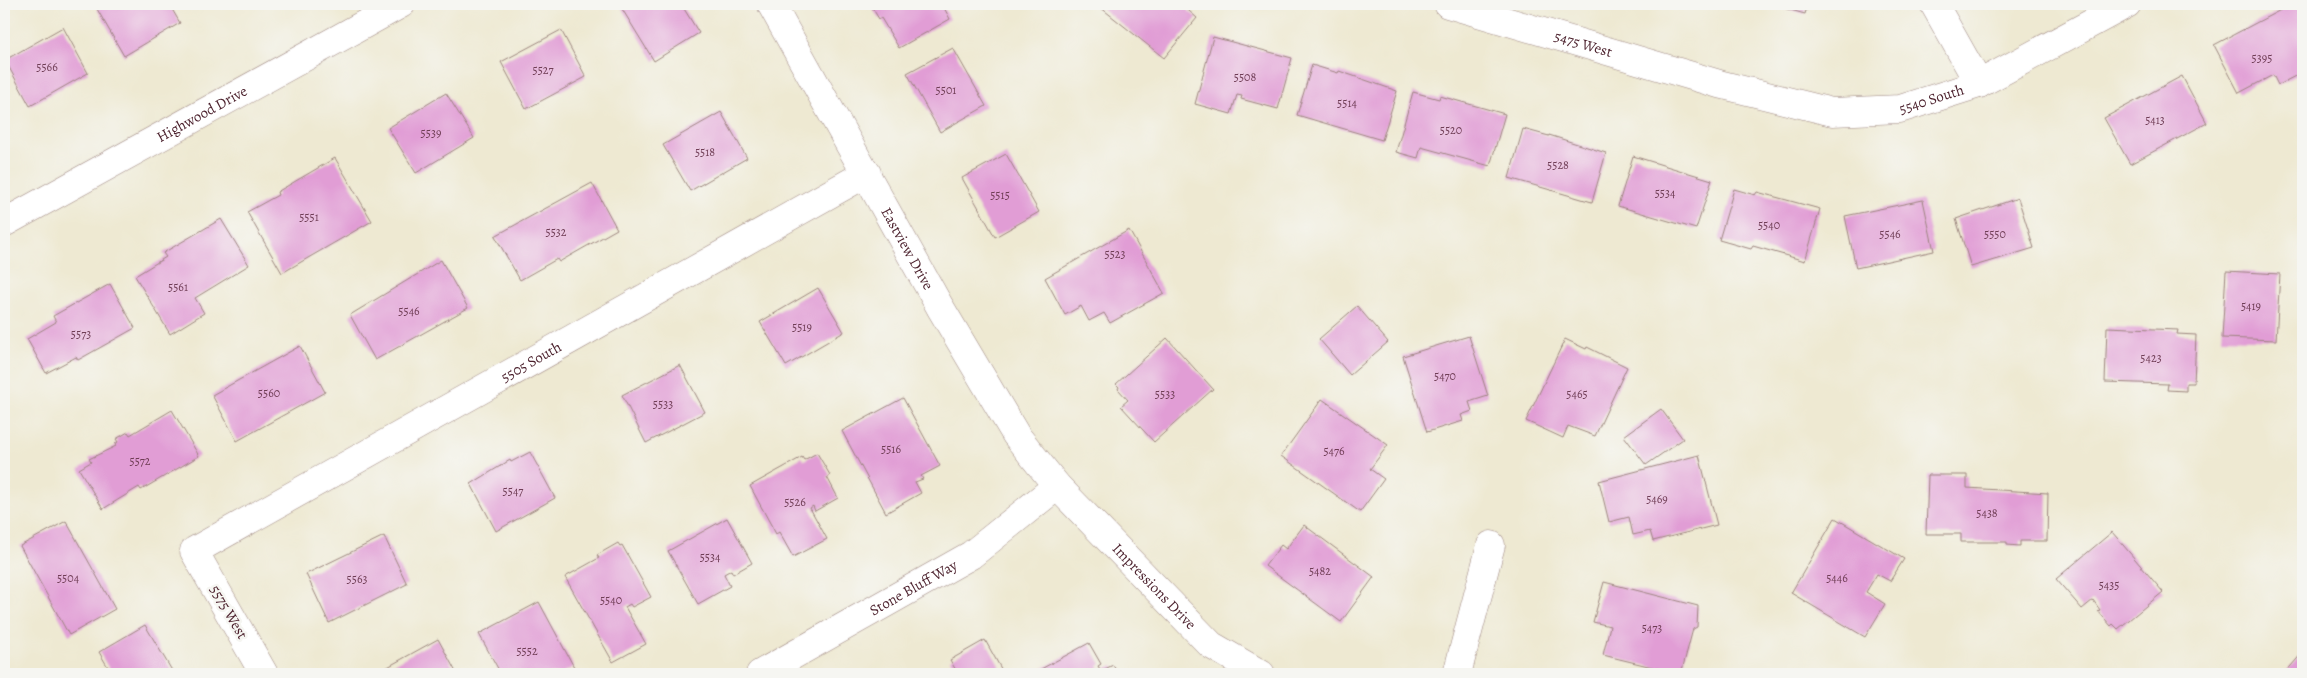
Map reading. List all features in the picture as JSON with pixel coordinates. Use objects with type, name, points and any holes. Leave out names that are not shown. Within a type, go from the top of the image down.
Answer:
[{"type":"street","name":"Highwood Drive","points":[[4,223],[401,4]]},
{"type":"street","name":"Eastview Drive","points":[[771,4],[940,307],[1016,435],[1057,486]]},
{"type":"street","name":"5475 West","points":[[1448,4],[1719,84]]},
{"type":"street","points":[[1934,4],[1979,84]]},
{"type":"street","name":"5540 South","points":[[1719,84],[1832,112],[1900,109],[1979,84],[2127,4]]},
{"type":"street","name":"5505 South","points":[[194,551],[867,174]]},
{"type":"street","name":"Stone Bluff Way","points":[[760,674],[971,555],[1057,486]]},
{"type":"street","name":"Impressions Drive","points":[[1057,486],[1211,646],[1261,674]]},
{"type":"street","points":[[1456,674],[1490,545]]},
{"type":"street","name":"5575 West","points":[[194,551],[264,674]]},
{"type":"building","points":[[106,4],[169,4],[180,23],[124,56],[97,9]]},
{"type":"building","points":[[619,4],[681,4],[699,33],[654,61]]},
{"type":"building","points":[[870,4],[942,4],[950,19],[899,48]]},
{"type":"building","points":[[1103,4],[1181,4],[1197,18],[1164,58],[1100,7]]},
{"type":"building","points":[[1769,4],[1808,4],[1805,14]]},
{"type":"building","points":[[2292,4],[2303,4],[2303,72],[2278,85],[2273,75],[2239,93],[2214,45]]},
{"type":"building","points":[[63,27],[88,73],[30,106],[5,60]]},
{"type":"building","points":[[561,30],[586,77],[526,109],[501,62]]},
{"type":"building","points":[[1213,37],[1292,58],[1278,109],[1241,99],[1242,96],[1237,95],[1231,114],[1195,104]]},
{"type":"building","points":[[953,48],[986,106],[940,132],[907,73]]},
{"type":"building","points":[[1312,65],[1338,73],[1339,71],[1397,91],[1382,140],[1297,115]]},
{"type":"building","points":[[2182,76],[2207,123],[2130,164],[2104,118]]},
{"type":"building","points":[[1413,92],[1439,99],[1440,96],[1505,114],[1490,166],[1421,147],[1418,158],[1396,152]]},
{"type":"building","points":[[446,93],[474,138],[416,173],[388,128]]},
{"type":"building","points":[[721,112],[747,158],[690,191],[663,145]]},
{"type":"building","points":[[1523,129],[1606,153],[1592,202],[1509,178]]},
{"type":"building","points":[[1006,154],[1039,212],[995,237],[962,178]]},
{"type":"building","points":[[1633,156],[1712,180],[1696,229],[1618,206]]},
{"type":"building","points":[[335,158],[372,221],[282,273],[247,212],[278,195],[277,192]]},
{"type":"building","points":[[592,183],[617,229],[559,262],[557,259],[520,280],[495,236]]},
{"type":"building","points":[[1734,189],[1755,195],[1757,192],[1820,209],[1805,261],[1753,246],[1751,249],[1719,240]]},
{"type":"building","points":[[2018,198],[2034,248],[1971,267],[1956,219]]},
{"type":"building","points":[[1923,200],[1934,251],[1856,268],[1845,216]]},
{"type":"building","points":[[221,219],[249,265],[195,298],[204,313],[170,334],[135,276],[166,257],[163,253]]},
{"type":"building","points":[[1129,230],[1164,293],[1110,323],[1104,313],[1089,321],[1081,306],[1065,315],[1045,278]]},
{"type":"building","points":[[441,260],[468,308],[375,360],[350,315]]},
{"type":"building","points":[[2226,271],[2280,274],[2276,340],[2222,338]]},
{"type":"building","points":[[110,284],[135,328],[78,360],[76,357],[46,373],[27,339],[56,322],[53,316]]},
{"type":"building","points":[[818,288],[844,332],[786,366],[760,322]]},
{"type":"building","points":[[1357,306],[1388,342],[1350,375],[1319,339]]},
{"type":"building","points":[[2107,327],[2178,330],[2177,334],[2196,335],[2194,383],[2186,383],[2186,391],[2167,390],[2168,384],[2105,382]]},
{"type":"building","points":[[1469,336],[1488,396],[1469,402],[1472,411],[1461,415],[1463,421],[1427,432],[1403,356]]},
{"type":"building","points":[[1167,338],[1213,389],[1154,442],[1121,406],[1128,400],[1116,384]]},
{"type":"building","points":[[1565,339],[1586,349],[1587,347],[1627,367],[1595,436],[1568,426],[1563,438],[1526,421]]},
{"type":"building","points":[[300,346],[325,392],[237,441],[212,395]]},
{"type":"building","points":[[680,365],[705,412],[646,443],[622,395]]},
{"type":"building","points":[[903,398],[940,466],[921,476],[923,479],[915,482],[921,493],[886,513],[842,431]]},
{"type":"building","points":[[1322,399],[1388,445],[1370,469],[1384,479],[1360,512],[1281,456]]},
{"type":"building","points":[[1661,409],[1683,439],[1646,465],[1624,436]]},
{"type":"building","points":[[172,410],[199,456],[141,490],[139,487],[103,509],[79,469],[91,462],[89,459],[116,446],[115,444],[118,442],[116,439],[128,432],[130,435]]},
{"type":"building","points":[[530,452],[555,498],[496,531],[471,484],[510,460],[511,462]]},
{"type":"building","points":[[817,453],[830,475],[827,477],[838,498],[815,511],[813,506],[810,508],[827,539],[793,557],[779,532],[776,534],[750,486],[802,457],[804,460]]},
{"type":"building","points":[[1699,455],[1717,525],[1653,541],[1650,531],[1633,535],[1629,517],[1609,522],[1599,481]]},
{"type":"building","points":[[1928,475],[1967,475],[1967,488],[2048,493],[2047,541],[2020,541],[2020,546],[2007,545],[2007,542],[1961,542],[1961,534],[1926,534]]},
{"type":"building","points":[[727,518],[752,563],[733,574],[731,570],[724,574],[730,586],[698,604],[668,551]]},
{"type":"building","points":[[1835,518],[1904,559],[1890,581],[1877,574],[1866,592],[1885,604],[1865,637],[1791,593]]},
{"type":"building","points":[[66,521],[115,609],[69,635],[20,546]]},
{"type":"building","points":[[1304,525],[1374,577],[1341,622],[1265,566],[1281,545],[1286,549]]},
{"type":"building","points":[[2112,532],[2163,592],[2118,629],[2113,624],[2111,626],[2098,611],[2100,610],[2093,600],[2082,609],[2056,579]]},
{"type":"building","points":[[384,536],[407,584],[329,623],[306,574]]},
{"type":"building","points":[[618,543],[620,546],[622,545],[651,597],[632,607],[630,604],[625,607],[646,644],[613,662],[565,577],[599,558],[597,555]]},
{"type":"building","points":[[1604,582],[1698,606],[1697,627],[1693,629],[1681,674],[1603,655],[1610,626],[1593,622]]},
{"type":"building","points":[[539,602],[574,667],[561,674],[501,674],[479,634]]},
{"type":"building","points":[[145,625],[174,674],[112,674],[99,652]]},
{"type":"building","points":[[438,639],[457,674],[375,674]]},
{"type":"building","points":[[985,640],[1004,674],[952,674],[957,672],[950,660]]},
{"type":"building","points":[[1089,643],[1101,664],[1098,666],[1101,671],[1113,665],[1118,674],[1044,674],[1041,669]]},
{"type":"building","points":[[2303,652],[2303,674],[2284,674]]}]
